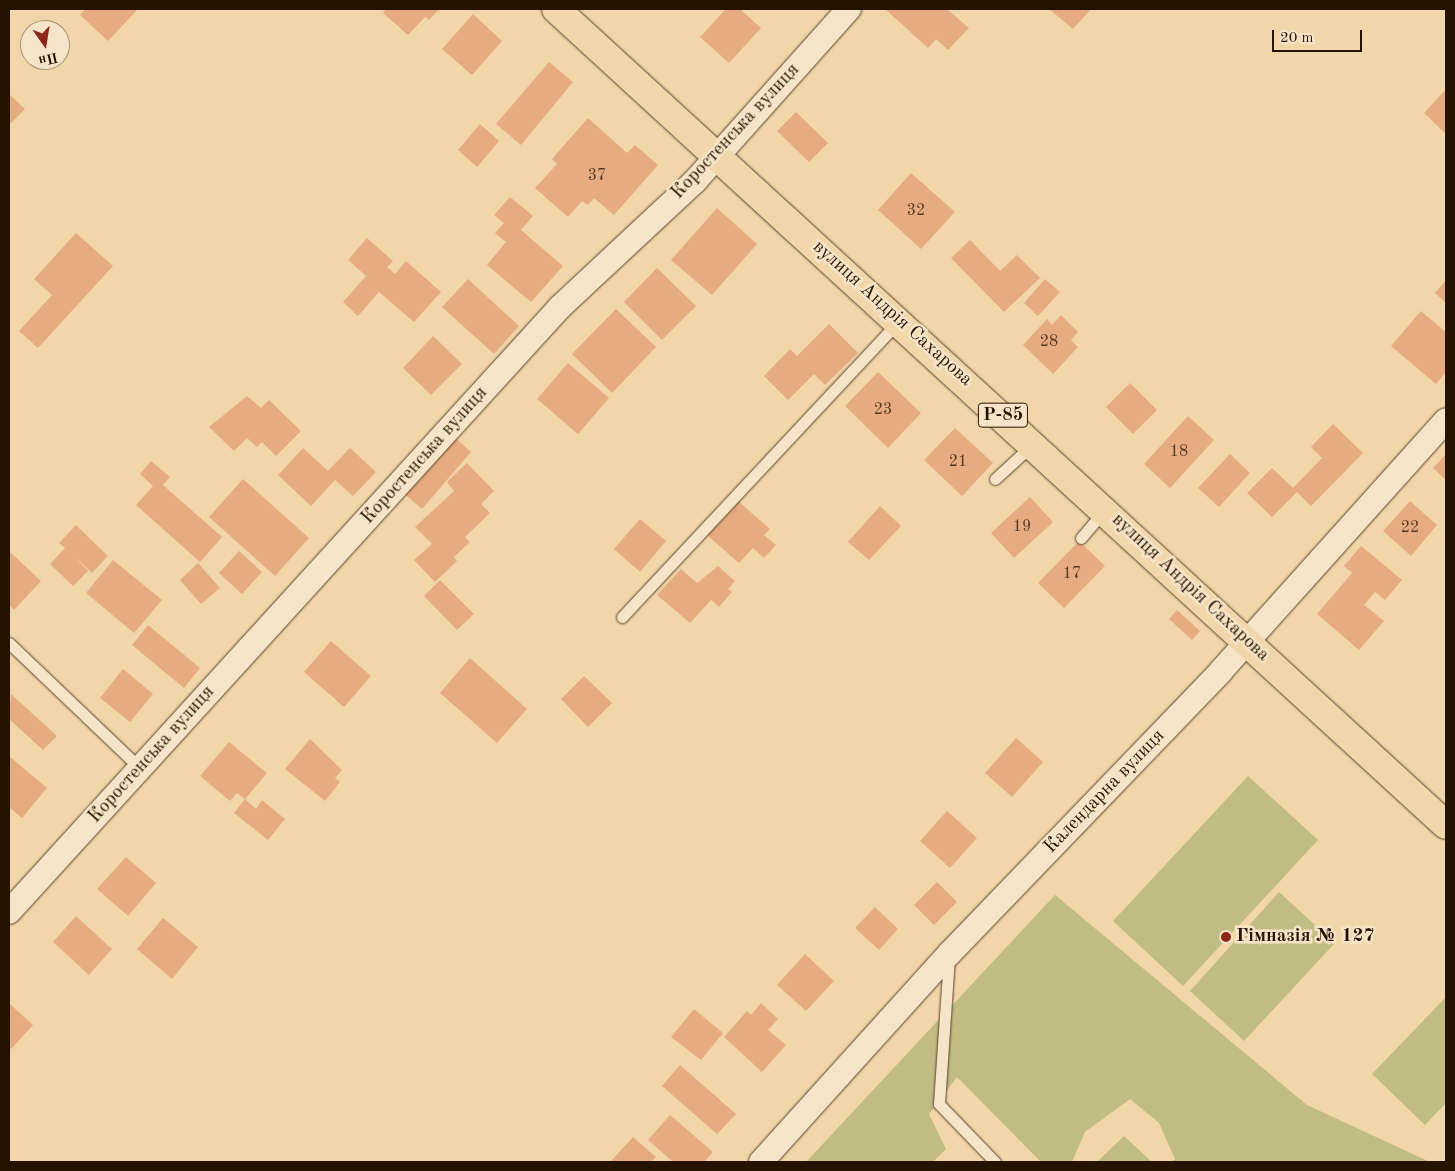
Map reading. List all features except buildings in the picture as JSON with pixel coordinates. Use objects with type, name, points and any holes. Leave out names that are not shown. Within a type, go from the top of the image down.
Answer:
[{"type":"main road","name":"вулиця Андрія Сахарова","points":[[556,9],[899,320],[1248,640],[1446,825]]},
{"type":"street","name":"Коростенська вулиця","points":[[9,912],[560,307],[695,181],[849,9]]},
{"type":"street","name":"Календарна вулиця","points":[[762,1162],[950,953],[1248,640],[1446,420]]},
{"type":"lane","points":[[622,617],[899,320]]},
{"type":"lane","points":[[995,479],[1033,444]]},
{"type":"lane","points":[[1081,538],[1106,510]]},
{"type":"lane","points":[[9,643],[140,768]]},
{"type":"lane","points":[[950,953],[948,1016],[939,1104],[995,1162]]},
{"type":"shaded area","points":[[1248,776],[1318,840],[1183,986],[1113,921]]},
{"type":"shaded area","points":[[1279,892],[1335,943],[1244,1041],[1190,991]]},
{"type":"shaded area","points":[[1055,895],[1307,1105],[1430,1162],[1171,1162],[1175,1159],[1159,1123],[1130,1099],[1085,1132],[1072,1162],[1041,1162],[957,1077],[929,1114],[946,1149],[933,1162],[806,1162]]},
{"type":"shaded area","points":[[1446,997],[1446,1103],[1425,1125],[1372,1074]]},
{"type":"shaded area","points":[[1124,1136],[1152,1162],[1097,1162]]},
{"type":"place","name":"Гімназія № 127","points":[[1226,937]]}]
